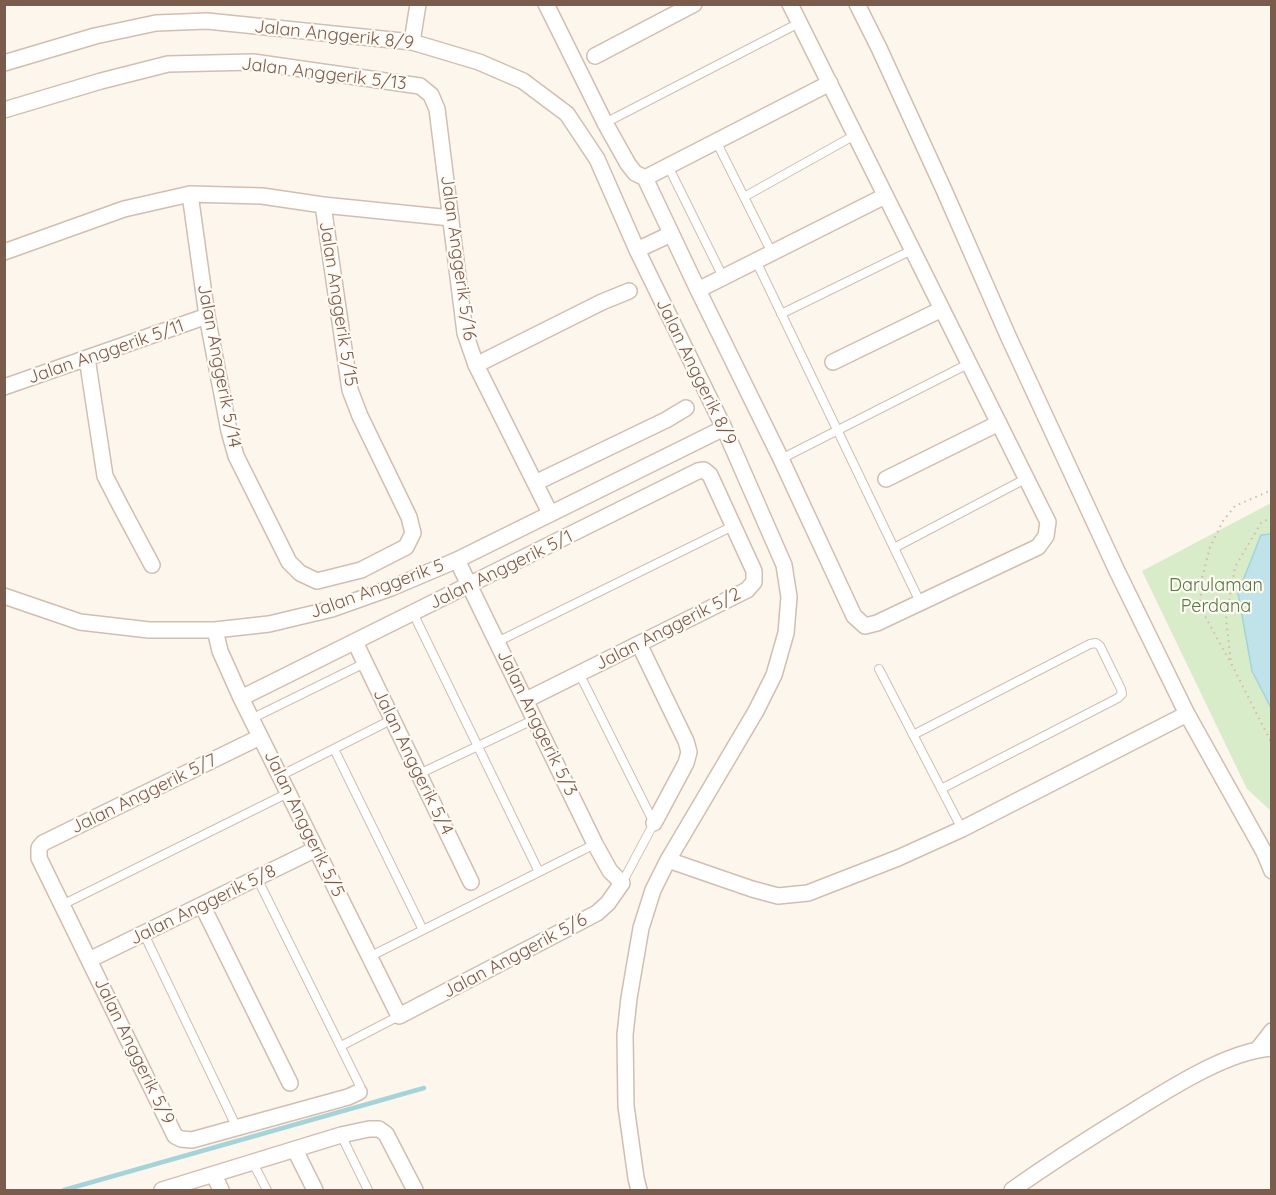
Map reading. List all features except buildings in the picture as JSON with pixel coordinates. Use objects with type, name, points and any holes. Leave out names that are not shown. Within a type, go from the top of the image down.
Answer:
[{"type":"street","points":[[412,42],[418,4]]},
{"type":"street","points":[[595,56],[694,4]]},
{"type":"street","points":[[551,6],[605,123],[628,164],[635,173],[645,178],[854,616],[865,626],[877,623],[1038,547],[1046,536],[1048,522],[790,4]]},
{"type":"street","points":[[857,4],[940,180],[1014,348],[1117,571],[1187,714],[1268,855],[1272,871]]},
{"type":"street","name":"Jalan Anggerik 8/9","points":[[4,63],[95,36],[156,23],[207,21],[412,42],[479,62],[523,81],[567,114],[597,159],[637,250],[724,428],[784,565],[789,597],[786,633],[774,675],[761,702],[668,860],[653,890],[641,928],[625,1035],[626,1106],[639,1191]]},
{"type":"street","name":"Jalan Anggerik 5/13","points":[[4,110],[168,64],[253,62],[420,86],[431,95]]},
{"type":"street","points":[[645,178],[830,83]]},
{"type":"street","name":"Jalan Anggerik 5/16","points":[[431,95],[437,109],[465,333],[476,365],[549,513]]},
{"type":"street","points":[[4,252],[124,209],[190,194],[262,196],[323,205],[451,218]]},
{"type":"street","name":"Jalan Anggerik 5/14","points":[[190,194],[207,316],[223,404],[236,456],[289,562]]},
{"type":"street","points":[[698,290],[885,196]]},
{"type":"street","name":"Jalan Anggerik 5/15","points":[[289,562],[300,573],[317,581],[361,570],[406,548],[413,533],[409,517],[360,416],[350,390],[323,205]]},
{"type":"street","points":[[637,250],[671,234]]},
{"type":"street","points":[[476,365],[602,302],[629,291]]},
{"type":"street","points":[[833,362],[942,309]]},
{"type":"street","name":"Jalan Anggerik 5/11","points":[[4,387],[207,316]]},
{"type":"street","points":[[87,358],[105,476],[152,565]]},
{"type":"street","points":[[535,483],[666,420],[686,408]]},
{"type":"street","points":[[886,479],[999,423]]},
{"type":"street","name":"Jalan Anggerik 5","points":[[4,596],[80,622],[149,630],[215,630],[268,624],[332,609],[391,588],[457,560],[724,428]]},
{"type":"street","name":"Jalan Anggerik 5/1","points":[[241,698],[698,471],[704,470],[710,475],[733,526]]},
{"type":"street","name":"Jalan Anggerik 5/2","points":[[526,700],[747,590],[754,582],[754,572],[733,526]]},
{"type":"street","name":"Jalan Anggerik 5/3","points":[[457,560],[595,844],[610,871],[622,883]]},
{"type":"street","name":"Jalan Anggerik 5/5","points":[[215,630],[220,651],[241,698],[399,1016]]},
{"type":"street","name":"Jalan Anggerik 5/4","points":[[356,642],[471,882]]},
{"type":"street","points":[[639,644],[686,741],[689,752],[686,763],[654,823]]},
{"type":"street","points":[[668,860],[752,890],[778,896],[808,893],[898,858],[962,829],[1187,714]]},
{"type":"street","name":"Jalan Anggerik 5/7","points":[[39,858],[39,848],[43,843],[260,737]]},
{"type":"street","name":"Jalan Anggerik 5/8","points":[[89,960],[316,849]]},
{"type":"street","name":"Jalan Anggerik 5/9","points":[[39,858],[175,1136],[192,1140],[359,1092]]},
{"type":"street","name":"Jalan Anggerik 5/6","points":[[399,1016],[597,913],[608,903],[622,883]]},
{"type":"street","points":[[202,905],[290,1083]]},
{"type":"street","points":[[1012,1191],[1047,1166],[1172,1087],[1220,1064],[1265,1049],[1272,1031]]},
{"type":"street","points":[[169,1190],[369,1128],[379,1129],[386,1134],[415,1191]]},
{"type":"street","points":[[295,1150],[315,1191]]},
{"type":"street","points":[[214,1175],[221,1191]]},
{"type":"lane","points":[[605,123],[799,23]]},
{"type":"lane","points":[[744,197],[855,135]]},
{"type":"lane","points":[[716,141],[772,253]]},
{"type":"lane","points":[[668,166],[723,277]]},
{"type":"lane","points":[[781,314],[912,250]]},
{"type":"lane","points":[[756,261],[920,602]]},
{"type":"lane","points":[[781,459],[968,364]]},
{"type":"lane","points":[[894,548],[1027,478]]},
{"type":"lane","points":[[498,642],[733,526]]},
{"type":"lane","points":[[413,613],[538,872]]},
{"type":"lane","points":[[913,735],[1090,644],[1096,643],[1100,646],[1121,689],[1122,694],[1118,698],[941,789]]},
{"type":"lane","points":[[251,718],[365,663]]},
{"type":"lane","points":[[879,669],[962,829]]},
{"type":"lane","points":[[579,673],[654,823],[622,883]]},
{"type":"lane","points":[[280,776],[393,719]]},
{"type":"lane","points":[[419,774],[535,719]]},
{"type":"lane","points":[[334,749],[423,930]]},
{"type":"lane","points":[[62,905],[288,793]]},
{"type":"lane","points":[[369,957],[595,844]]},
{"type":"lane","points":[[257,878],[341,1046],[360,1086],[359,1092]]},
{"type":"lane","points":[[144,934],[237,1128]]},
{"type":"lane","points":[[341,1046],[399,1016]]},
{"type":"lane","points":[[341,1135],[368,1191]]},
{"type":"lane","points":[[253,1163],[267,1191]]},
{"type":"path","points":[[1272,490],[1235,506],[1222,521],[1210,547],[1202,578],[1200,607],[1272,744]]},
{"type":"path","points":[[1231,663],[1226,619],[1235,567],[1261,523],[1272,517]]},
{"type":"green space","name":"Darulaman Perdana","points":[[1271,503],[1271,811],[1247,789],[1142,571]]},
{"type":"water","points":[[1272,534],[1271,708],[1252,671],[1238,593],[1261,535]]},
{"type":"waterway","points":[[64,1190],[424,1088]]}]
